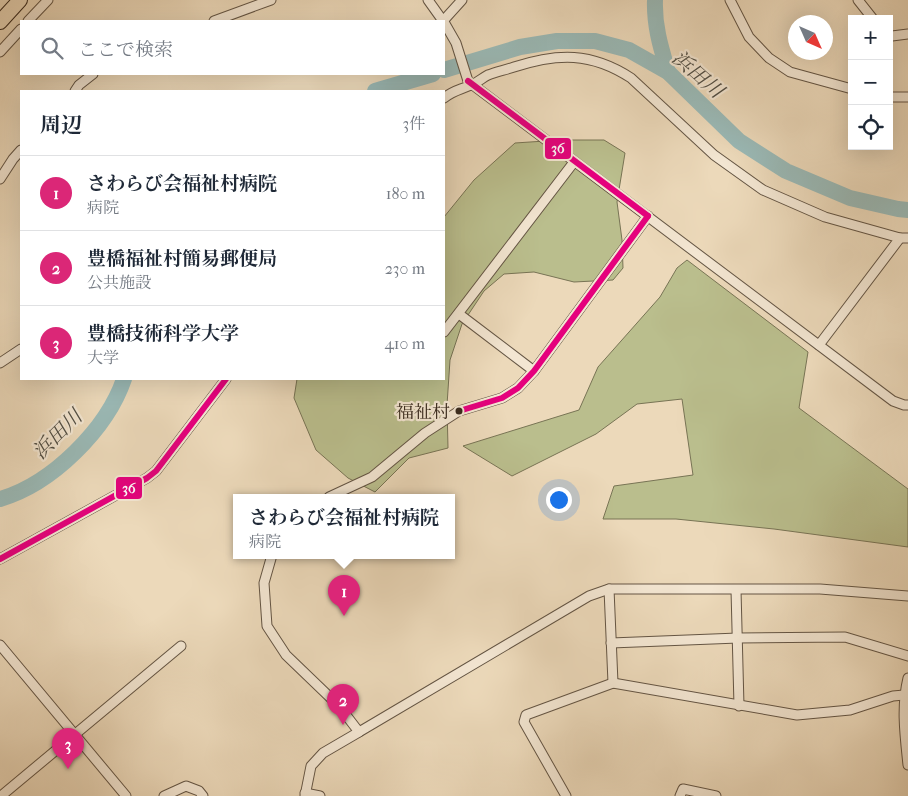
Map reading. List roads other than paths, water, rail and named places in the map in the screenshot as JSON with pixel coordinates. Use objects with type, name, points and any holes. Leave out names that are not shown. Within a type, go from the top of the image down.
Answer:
[{"type":"highway","points":[[0,22],[20,0]]},
{"type":"street","points":[[29,20],[48,0]]},
{"type":"street","points":[[217,20],[271,0]]},
{"type":"street","points":[[428,0],[442,20]]},
{"type":"street","points":[[444,20],[462,0]]},
{"type":"street","points":[[730,0],[750,37],[769,58],[790,72],[848,88]]},
{"type":"street","points":[[858,0],[870,15]]},
{"type":"street","points":[[445,24],[456,43],[470,83],[893,402],[907,408]]},
{"type":"street","points":[[0,52],[20,30]]},
{"type":"street","points":[[893,36],[908,34]]},
{"type":"street","points":[[445,97],[487,75],[538,60],[556,57],[589,59],[618,69],[632,78],[714,155],[763,190],[824,217],[904,238],[819,345]]},
{"type":"street","points":[[76,90],[92,75]]},
{"type":"street","points":[[893,97],[908,97]]},
{"type":"street","points":[[0,179],[20,151]]},
{"type":"street","points":[[445,331],[574,162]]},
{"type":"street","points":[[335,494],[372,477],[425,433],[459,411],[502,398],[518,388],[534,371],[648,216]]},
{"type":"street","points":[[459,314],[534,371]]},
{"type":"street","points":[[0,363],[20,351]]},
{"type":"street","points":[[0,559],[147,478],[156,471],[225,380]]},
{"type":"street","points":[[271,559],[264,583],[267,626],[286,656],[339,706],[359,732]]},
{"type":"street","points":[[609,589],[613,683]]},
{"type":"street","points":[[320,796],[305,794],[311,766],[323,753],[590,596],[609,589],[820,589],[908,596]]},
{"type":"street","points":[[736,590],[739,706]]},
{"type":"street","points":[[611,643],[738,638],[845,637],[908,656]]},
{"type":"street","points":[[0,645],[126,796]]},
{"type":"street","points":[[1,796],[182,646]]},
{"type":"street","points":[[908,678],[904,695],[904,728],[908,765]]},
{"type":"street","points":[[566,796],[524,722],[526,715],[613,683],[797,715],[850,710],[893,696],[904,695]]},
{"type":"street","points":[[164,796],[186,786],[200,791],[203,796]]},
{"type":"street","points":[[680,796],[683,789],[716,796]]},
{"type":"waterway","points":[[655,0],[657,28],[668,72]]},
{"type":"waterway","name":"浜田川","points":[[445,70],[520,47],[557,41],[595,41],[629,50],[668,72],[739,141],[786,171],[850,198],[908,210]]},
{"type":"waterway","name":"浜田川","points":[[378,90],[430,75]]},
{"type":"waterway","name":"浜田川","points":[[0,499],[20,492],[39,481],[58,468],[75,452],[105,417],[124,380]]},
{"type":"place","name":"福祉村","points":[[459,411]]},
{"type":"place","name":"さわらび会福祉村病院","points":[[344,616]]},
{"type":"place","name":"豊橋福祉村簡易郵便局","points":[[343,725]]},
{"type":"place","name":"豊橋技術科学大学","points":[[68,769]]}]
